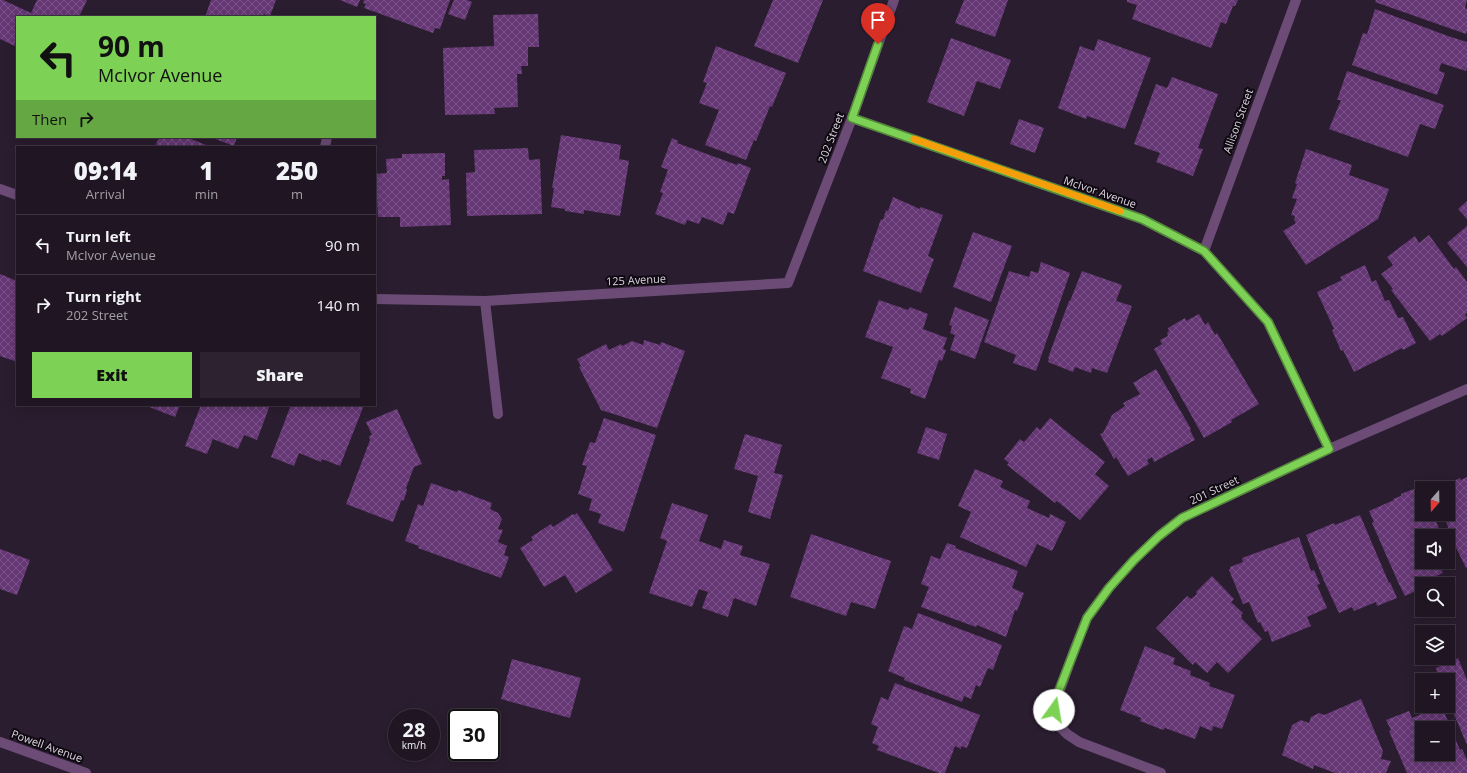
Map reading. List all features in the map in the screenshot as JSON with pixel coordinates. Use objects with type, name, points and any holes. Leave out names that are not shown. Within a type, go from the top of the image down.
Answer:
[{"type":"street","name":"202 Street","points":[[788,283],[852,118],[894,0]]},
{"type":"street","name":"Allison Street","points":[[1204,251],[1296,0]]},
{"type":"street","name":"McIvor Avenue","points":[[852,118],[1142,219],[1204,251],[1268,322],[1329,449]]},
{"type":"street","points":[[0,189],[16,195]]},
{"type":"street","name":"125 Avenue","points":[[376,299],[485,301],[788,283]]},
{"type":"street","points":[[485,301],[498,414]]},
{"type":"street","name":"201 Street","points":[[1161,773],[1079,742],[1060,727],[1056,718],[1054,710],[1056,698],[1087,618],[1109,588],[1134,560],[1159,536],[1182,518],[1329,449],[1467,389]]},
{"type":"street","name":"Powell Avenue","points":[[0,742],[86,773]]},
{"type":"building","points":[[0,0],[31,13],[37,0],[87,0],[79,16],[16,16],[16,47],[0,39]]},
{"type":"building","points":[[211,0],[276,0],[270,16],[264,14],[263,16],[205,16]]},
{"type":"building","points":[[340,0],[360,0],[357,7]]},
{"type":"building","points":[[364,0],[450,0],[440,29],[435,28],[433,33],[364,8],[366,4],[363,3]]},
{"type":"building","points":[[454,0],[467,0],[472,2],[465,20],[448,14]]},
{"type":"building","points":[[773,0],[823,0],[798,63],[754,46]]},
{"type":"building","points":[[964,0],[1008,0],[995,37],[955,23]]},
{"type":"building","points":[[1127,0],[1238,0],[1235,6],[1233,6],[1226,24],[1221,22],[1211,48],[1132,19],[1137,5],[1127,2]]},
{"type":"building","points":[[1376,0],[1467,0],[1465,8],[1467,9],[1466,34],[1375,2]]},
{"type":"building","points":[[1375,9],[1467,42],[1466,71],[1441,63],[1439,71],[1445,73],[1437,95],[1352,65],[1363,33],[1367,34]]},
{"type":"building","points":[[538,14],[539,47],[528,47],[528,66],[521,66],[522,74],[517,74],[518,107],[494,108],[495,114],[445,115],[443,48],[494,46],[493,15]]},
{"type":"building","points":[[951,38],[1011,60],[1000,89],[977,81],[964,116],[927,102]]},
{"type":"building","points":[[1098,39],[1151,58],[1125,129],[1087,116],[1086,119],[1058,108],[1080,46],[1094,51]]},
{"type":"building","points":[[716,46],[786,73],[772,107],[770,106],[756,141],[754,140],[746,160],[705,145],[719,110],[699,103],[707,83],[703,82]]},
{"type":"building","points":[[1347,71],[1444,105],[1435,129],[1420,124],[1408,157],[1329,129],[1341,100],[1337,100]]},
{"type":"building","points":[[1172,77],[1218,94],[1198,148],[1203,149],[1193,176],[1156,162],[1160,153],[1134,144],[1156,84],[1167,88]]},
{"type":"building","points":[[1019,119],[1044,128],[1035,153],[1010,144]]},
{"type":"building","points":[[561,135],[621,145],[619,159],[629,161],[620,216],[584,210],[584,214],[551,207],[554,188],[552,188]]},
{"type":"building","points":[[159,138],[188,138],[208,146],[155,146]]},
{"type":"building","points":[[213,138],[237,138],[234,146]]},
{"type":"building","points":[[672,138],[678,141],[677,143],[737,165],[738,163],[751,168],[734,214],[728,212],[723,225],[702,217],[699,224],[687,220],[685,225],[655,214],[663,193],[660,192],[668,170],[661,167]]},
{"type":"building","points":[[528,148],[529,160],[540,159],[542,214],[467,216],[466,173],[475,172],[474,150]]},
{"type":"building","points":[[1306,149],[1352,165],[1349,175],[1389,189],[1378,219],[1306,265],[1283,231],[1296,223],[1294,220],[1295,216],[1291,215],[1297,199],[1292,198],[1297,184],[1295,183]]},
{"type":"building","points":[[445,153],[445,176],[442,176],[442,180],[449,179],[451,225],[400,227],[400,217],[378,217],[376,174],[387,173],[386,159],[402,158],[402,154]]},
{"type":"building","points":[[893,197],[920,209],[921,207],[943,215],[928,256],[934,259],[921,293],[863,271],[881,219],[883,220],[886,210],[888,211]]},
{"type":"building","points":[[1467,201],[1467,219],[1458,209]]},
{"type":"building","points":[[1467,226],[1467,267],[1447,243]]},
{"type":"building","points":[[973,232],[1012,246],[991,302],[953,287]]},
{"type":"building","points":[[1429,235],[1454,269],[1456,267],[1467,282],[1467,313],[1465,314],[1467,318],[1442,336],[1440,334],[1430,341],[1391,290],[1393,289],[1381,274],[1393,265],[1387,257],[1415,236],[1419,243]]},
{"type":"building","points":[[1041,262],[1070,273],[1036,371],[1013,363],[1016,355],[984,342],[1009,271],[1029,277],[1031,271],[1038,273]]},
{"type":"building","points":[[1365,265],[1372,282],[1376,280],[1385,301],[1389,300],[1398,318],[1403,317],[1416,343],[1403,350],[1402,348],[1354,372],[1343,350],[1341,351],[1332,330],[1334,329],[1317,292],[1342,280],[1340,277]]},
{"type":"building","points":[[1082,271],[1122,285],[1116,301],[1132,306],[1107,373],[1092,368],[1091,373],[1075,367],[1073,372],[1048,362],[1048,358],[1069,301]]},
{"type":"building","points":[[0,274],[16,281],[16,362],[0,356]]},
{"type":"building","points":[[879,300],[908,310],[910,307],[928,314],[923,329],[947,338],[943,349],[946,350],[942,361],[939,360],[925,399],[910,393],[911,389],[881,378],[893,347],[865,337]]},
{"type":"building","points":[[955,307],[989,320],[975,359],[950,350],[955,335],[950,333],[952,326],[949,325]]},
{"type":"building","points":[[1199,314],[1205,325],[1208,322],[1215,335],[1217,333],[1259,404],[1204,438],[1154,349],[1162,344],[1160,340],[1168,336],[1168,328],[1185,318],[1186,321]]},
{"type":"building","points":[[644,340],[660,345],[661,342],[685,351],[657,428],[601,410],[579,367],[581,366],[577,359],[606,344],[609,350],[621,344],[622,346],[632,341],[643,345]]},
{"type":"building","points":[[1156,369],[1191,429],[1190,430],[1195,440],[1154,462],[1152,457],[1147,460],[1149,464],[1128,476],[1116,457],[1114,459],[1100,434],[1103,433],[1112,415],[1125,406],[1123,403],[1140,394],[1133,383]]},
{"type":"building","points":[[147,406],[180,406],[175,417]]},
{"type":"building","points":[[201,406],[270,406],[257,440],[244,435],[238,449],[213,439],[207,454],[185,446]]},
{"type":"building","points":[[291,406],[364,406],[340,466],[322,459],[321,462],[299,453],[294,466],[271,457]]},
{"type":"building","points":[[397,409],[422,464],[414,467],[406,488],[407,490],[404,500],[401,501],[393,522],[346,504],[370,440],[369,436],[372,435],[366,422]]},
{"type":"building","points":[[604,418],[656,435],[624,532],[598,523],[601,514],[589,510],[592,499],[578,494],[587,466],[582,465],[590,442],[595,443]]},
{"type":"building","points":[[1050,418],[1105,462],[1095,474],[1109,486],[1080,520],[1057,501],[1055,503],[1007,465],[1009,463],[1004,459],[1020,439],[1024,442],[1037,427],[1040,430]]},
{"type":"building","points":[[926,427],[947,434],[939,460],[917,453]]},
{"type":"building","points":[[745,434],[782,445],[774,473],[783,475],[770,519],[748,512],[758,476],[734,469]]},
{"type":"building","points":[[975,469],[1003,481],[1000,487],[1030,501],[1027,508],[1049,518],[1050,514],[1066,522],[1052,551],[1037,544],[1026,567],[960,537],[971,512],[958,506]]},
{"type":"building","points":[[1467,477],[1466,568],[1455,545],[1455,529],[1449,529],[1446,521],[1455,521],[1455,481],[1454,481],[1460,478],[1461,480]]},
{"type":"building","points":[[431,483],[457,492],[458,490],[492,503],[490,509],[498,513],[502,519],[498,529],[503,530],[498,542],[507,546],[504,555],[509,557],[501,578],[418,548],[419,546],[405,541],[418,504],[423,506]]},
{"type":"building","points":[[1415,488],[1415,521],[1436,521],[1439,529],[1415,529],[1415,569],[1441,569],[1443,573],[1434,577],[1415,577],[1415,591],[1405,596],[1372,523],[1374,522],[1369,511],[1394,500],[1393,499],[1401,496],[1401,494]]},
{"type":"building","points":[[672,503],[708,515],[699,541],[721,549],[724,540],[743,546],[740,555],[770,564],[756,606],[734,598],[728,617],[702,608],[708,592],[699,589],[692,607],[649,593],[667,541],[660,538]]},
{"type":"building","points":[[577,513],[613,570],[576,593],[565,575],[544,587],[520,548],[533,540],[531,537],[551,524],[553,527]]},
{"type":"building","points":[[1360,515],[1397,598],[1377,606],[1376,602],[1354,611],[1352,607],[1339,613],[1324,581],[1306,535],[1334,523],[1335,525]]},
{"type":"building","points":[[811,534],[891,561],[875,609],[851,602],[846,616],[790,597]]},
{"type":"building","points":[[1299,537],[1311,571],[1314,570],[1320,584],[1317,585],[1327,608],[1307,617],[1311,626],[1272,642],[1268,631],[1265,632],[1260,622],[1258,623],[1249,602],[1243,604],[1229,570],[1230,567],[1243,562],[1242,558]]},
{"type":"building","points":[[947,543],[956,546],[955,548],[1018,571],[1012,588],[1024,593],[1017,611],[1015,610],[1006,637],[977,625],[976,627],[921,607],[929,587],[921,584],[931,556],[940,559]]},
{"type":"building","points":[[0,549],[30,560],[17,595],[0,589]]},
{"type":"building","points":[[1212,576],[1234,599],[1231,602],[1243,613],[1241,618],[1262,639],[1228,673],[1217,662],[1207,673],[1195,662],[1193,665],[1156,628],[1187,596],[1191,599],[1197,594],[1196,592]]},
{"type":"building","points":[[918,613],[1002,645],[993,670],[988,668],[980,687],[976,685],[971,699],[964,696],[962,702],[904,680],[905,678],[888,671],[904,626],[912,629]]},
{"type":"building","points":[[1145,646],[1175,658],[1173,664],[1191,671],[1190,675],[1210,683],[1209,686],[1235,695],[1222,729],[1213,726],[1212,731],[1200,726],[1195,739],[1165,728],[1163,730],[1140,721],[1141,718],[1120,710]]},
{"type":"building","points":[[1458,658],[1467,680],[1467,745],[1453,713],[1455,713],[1455,673],[1437,673],[1436,668],[1443,665],[1455,665],[1455,659]]},
{"type":"building","points":[[512,659],[581,678],[570,718],[501,699]]},
{"type":"building","points":[[895,683],[980,715],[967,748],[961,746],[961,749],[955,746],[945,773],[939,773],[877,750],[879,746],[872,743],[878,727],[871,724],[881,697],[888,700]]},
{"type":"building","points":[[1361,699],[1383,751],[1381,759],[1391,761],[1386,773],[1335,773],[1314,765],[1313,769],[1282,755],[1292,725],[1301,720],[1309,723],[1311,717],[1319,713],[1324,715]]},
{"type":"building","points":[[1409,711],[1412,718],[1424,713],[1446,713],[1445,714],[1448,721],[1415,721],[1415,761],[1455,761],[1455,738],[1460,750],[1462,749],[1467,760],[1467,773],[1407,773],[1389,731],[1391,730],[1386,720]]},
{"type":"slow traffic","points":[[914,139],[1120,211]]},
{"type":"route","points":[[878,44],[852,118],[1142,219],[1204,251],[1268,322],[1329,449],[1182,518],[1159,536],[1134,560],[1109,588],[1087,618],[1056,698],[1054,710]]}]
